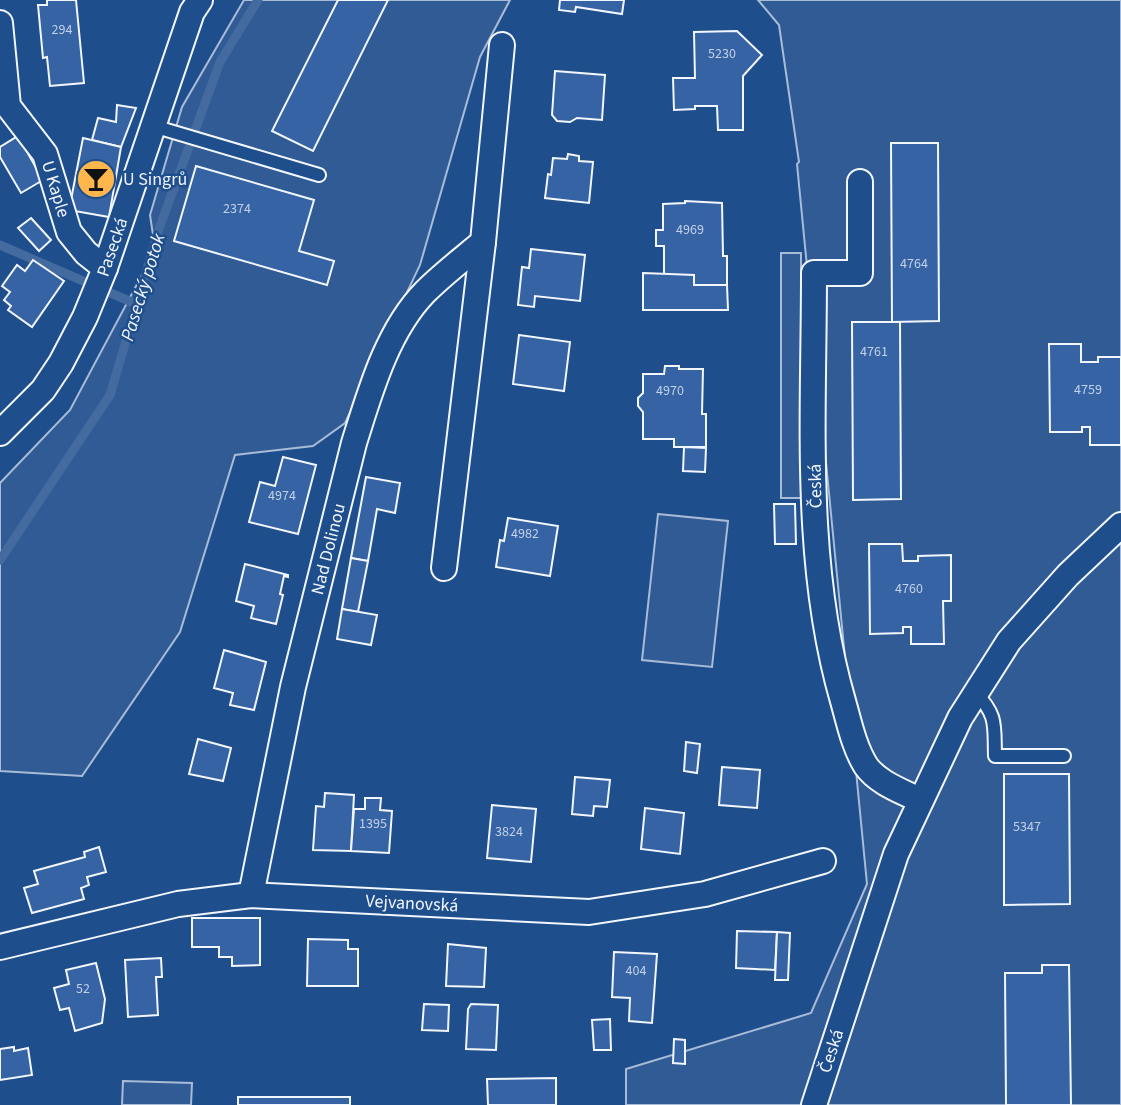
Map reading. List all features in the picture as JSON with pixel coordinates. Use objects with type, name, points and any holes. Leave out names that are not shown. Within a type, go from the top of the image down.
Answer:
[{"type":"street","name":"Pasecká","points":[[0,433],[43,390],[61,363],[85,317],[105,268],[191,12],[200,0]]},
{"type":"street","name":"U Kaple","points":[[0,23],[8,106],[45,154],[69,232],[86,253],[105,268]]},
{"type":"street","points":[[444,568],[483,242],[502,45]]},
{"type":"street","name":"Česká","points":[[860,182],[860,273],[814,273],[814,491],[819,584],[832,663],[861,758],[878,778],[919,800]]},
{"type":"street","name":"Nad Dolinou","points":[[251,895],[293,687],[364,411],[389,347],[406,317],[424,293],[483,242]]},
{"type":"street","name":"Česká","points":[[814,1105],[896,854],[947,742],[975,691],[1009,640],[1068,575],[1121,525]]},
{"type":"street","name":"Vejvanovská","points":[[0,947],[178,904],[251,895],[589,912],[705,894],[823,861]]},
{"type":"lane","points":[[153,126],[319,175]]},
{"type":"lane","points":[[975,691],[990,708],[994,718],[995,756],[1065,756]]},
{"type":"shaded area","points":[[244,0],[510,0],[480,57],[420,265],[345,423],[313,446],[235,455],[180,632],[82,776],[0,771],[0,483],[70,410],[160,241],[153,235],[150,215],[182,107]]},
{"type":"shaded area","points":[[758,0],[1121,0],[1121,1105],[626,1105],[626,1069],[811,1013],[867,884],[797,164],[799,162],[779,25]]},
{"type":"shaded area","points":[[781,253],[801,253],[801,498],[781,498]]},
{"type":"shaded area","points":[[658,514],[728,521],[712,667],[642,660]]},
{"type":"shaded area","points":[[123,1081],[192,1083],[191,1105],[122,1105]]},
{"type":"building","points":[[47,0],[76,0],[84,83],[50,86],[47,57],[43,58],[38,5],[47,5]]},
{"type":"building","points":[[338,0],[388,0],[313,151],[272,131]]},
{"type":"building","points":[[560,0],[624,0],[622,14],[576,7],[575,12],[559,10]]},
{"type":"building","points":[[737,31],[762,55],[743,76],[743,130],[718,130],[717,106],[674,110],[673,78],[695,78],[694,32]]},
{"type":"building","points":[[555,71],[605,75],[602,120],[577,118],[570,122],[557,121],[552,115]]},
{"type":"building","points":[[117,105],[136,108],[121,147],[92,140],[98,118],[116,122]]},
{"type":"building","points":[[18,136],[43,180],[21,193],[0,157],[0,147]]},
{"type":"building","name":"U Singrů","points":[[83,138],[121,147],[109,217],[69,210]]},
{"type":"building","points":[[891,143],[938,143],[939,321],[892,322]]},
{"type":"building","points":[[568,154],[579,156],[579,161],[593,162],[589,203],[545,198],[553,158],[567,159]]},
{"type":"building","points":[[196,166],[314,200],[299,251],[334,261],[327,285],[174,241]]},
{"type":"building","points":[[685,201],[722,203],[723,256],[727,256],[727,285],[694,285],[694,275],[664,276],[664,246],[656,246],[656,230],[663,230],[663,204]]},
{"type":"building","points":[[31,218],[51,240],[39,251],[18,228]]},
{"type":"building","points":[[531,249],[585,255],[580,301],[535,296],[534,307],[518,305],[522,267],[529,268]]},
{"type":"building","points":[[33,260],[64,281],[32,327],[8,310],[11,306],[4,300],[10,292],[2,286],[17,265],[25,271]]},
{"type":"building","points":[[643,273],[694,275],[694,285],[727,285],[728,310],[643,310]]},
{"type":"building","points":[[852,322],[900,322],[901,499],[853,500]]},
{"type":"building","points":[[519,335],[570,342],[564,391],[513,384]]},
{"type":"building","points":[[1049,344],[1081,344],[1081,362],[1098,362],[1098,357],[1121,357],[1121,445],[1090,445],[1090,427],[1082,427],[1082,432],[1050,432]]},
{"type":"building","points":[[665,366],[703,369],[702,414],[706,414],[706,447],[674,447],[674,439],[643,439],[643,412],[638,406],[638,398],[643,393],[643,374],[664,374]]},
{"type":"building","points":[[684,447],[706,448],[705,472],[683,471]]},
{"type":"building","points":[[283,457],[316,465],[298,534],[249,522],[260,482],[275,486]]},
{"type":"building","points":[[366,477],[400,483],[395,513],[377,509],[368,561],[351,558]]},
{"type":"building","points":[[774,504],[795,504],[796,544],[775,544]]},
{"type":"building","points":[[508,518],[558,526],[550,576],[496,567],[500,540],[504,541]]},
{"type":"building","points":[[869,544],[902,544],[903,561],[918,561],[918,556],[951,555],[951,601],[943,601],[944,644],[911,644],[911,627],[903,627],[903,633],[870,634]]},
{"type":"building","points":[[351,558],[368,561],[358,612],[342,609]]},
{"type":"building","points":[[245,564],[288,575],[284,576],[280,594],[283,595],[276,624],[251,618],[254,606],[236,601]]},
{"type":"building","points":[[342,609],[377,615],[371,645],[337,639]]},
{"type":"building","points":[[224,650],[266,662],[254,710],[230,705],[233,693],[214,688]]},
{"type":"building","points":[[198,739],[231,748],[223,781],[189,774]]},
{"type":"building","points":[[686,742],[700,744],[697,773],[684,771]]},
{"type":"building","points":[[722,767],[760,770],[757,808],[719,805]]},
{"type":"building","points":[[1004,774],[1069,774],[1070,904],[1004,905]]},
{"type":"building","points":[[575,777],[610,780],[607,807],[594,806],[593,816],[572,814]]},
{"type":"building","points":[[325,793],[354,795],[351,851],[313,850],[316,806],[324,807]]},
{"type":"building","points":[[365,798],[381,798],[380,810],[392,811],[389,853],[351,851],[354,809],[365,809]]},
{"type":"building","points":[[492,805],[536,809],[531,862],[487,858]]},
{"type":"building","points":[[645,808],[684,813],[680,854],[641,849]]},
{"type":"building","points":[[99,847],[106,872],[87,877],[89,885],[81,888],[84,899],[32,913],[24,888],[38,884],[34,871],[85,857],[84,852]]},
{"type":"building","points":[[192,918],[260,918],[260,965],[232,966],[232,957],[219,957],[219,947],[192,947]]},
{"type":"building","points":[[737,931],[777,932],[775,970],[736,968]]},
{"type":"building","points":[[777,932],[790,933],[788,980],[775,980]]},
{"type":"building","points":[[308,939],[348,940],[348,949],[358,949],[358,986],[307,986]]},
{"type":"building","points":[[448,944],[486,948],[484,987],[446,986]]},
{"type":"building","points":[[614,952],[657,954],[652,1023],[629,1021],[630,998],[612,997]]},
{"type":"building","points":[[161,958],[162,977],[156,977],[158,1015],[128,1017],[125,960]]},
{"type":"building","points":[[96,963],[105,999],[102,1023],[75,1031],[69,1008],[60,1010],[54,988],[69,984],[66,970]]},
{"type":"building","points":[[1042,965],[1069,965],[1071,1105],[1006,1105],[1005,973],[1042,973]]},
{"type":"building","points":[[424,1004],[449,1005],[448,1031],[422,1030]]},
{"type":"building","points":[[471,1004],[498,1005],[496,1050],[466,1049],[468,1009]]},
{"type":"building","points":[[610,1019],[611,1050],[594,1050],[592,1020]]},
{"type":"building","points":[[674,1039],[685,1040],[685,1064],[673,1063]]},
{"type":"building","points":[[14,1047],[14,1051],[28,1048],[32,1075],[0,1080],[0,1049]]},
{"type":"building","points":[[556,1078],[556,1105],[488,1105],[487,1079]]},
{"type":"building","points":[[238,1097],[350,1097],[350,1105],[238,1105]]},
{"type":"waterway","name":"Pasecký potok","points":[[0,560],[110,395],[159,229],[220,62],[258,0]]},
{"type":"waterway","points":[[0,245],[136,304]]},
{"type":"place","name":"U Singrů","points":[[96,179]]}]
